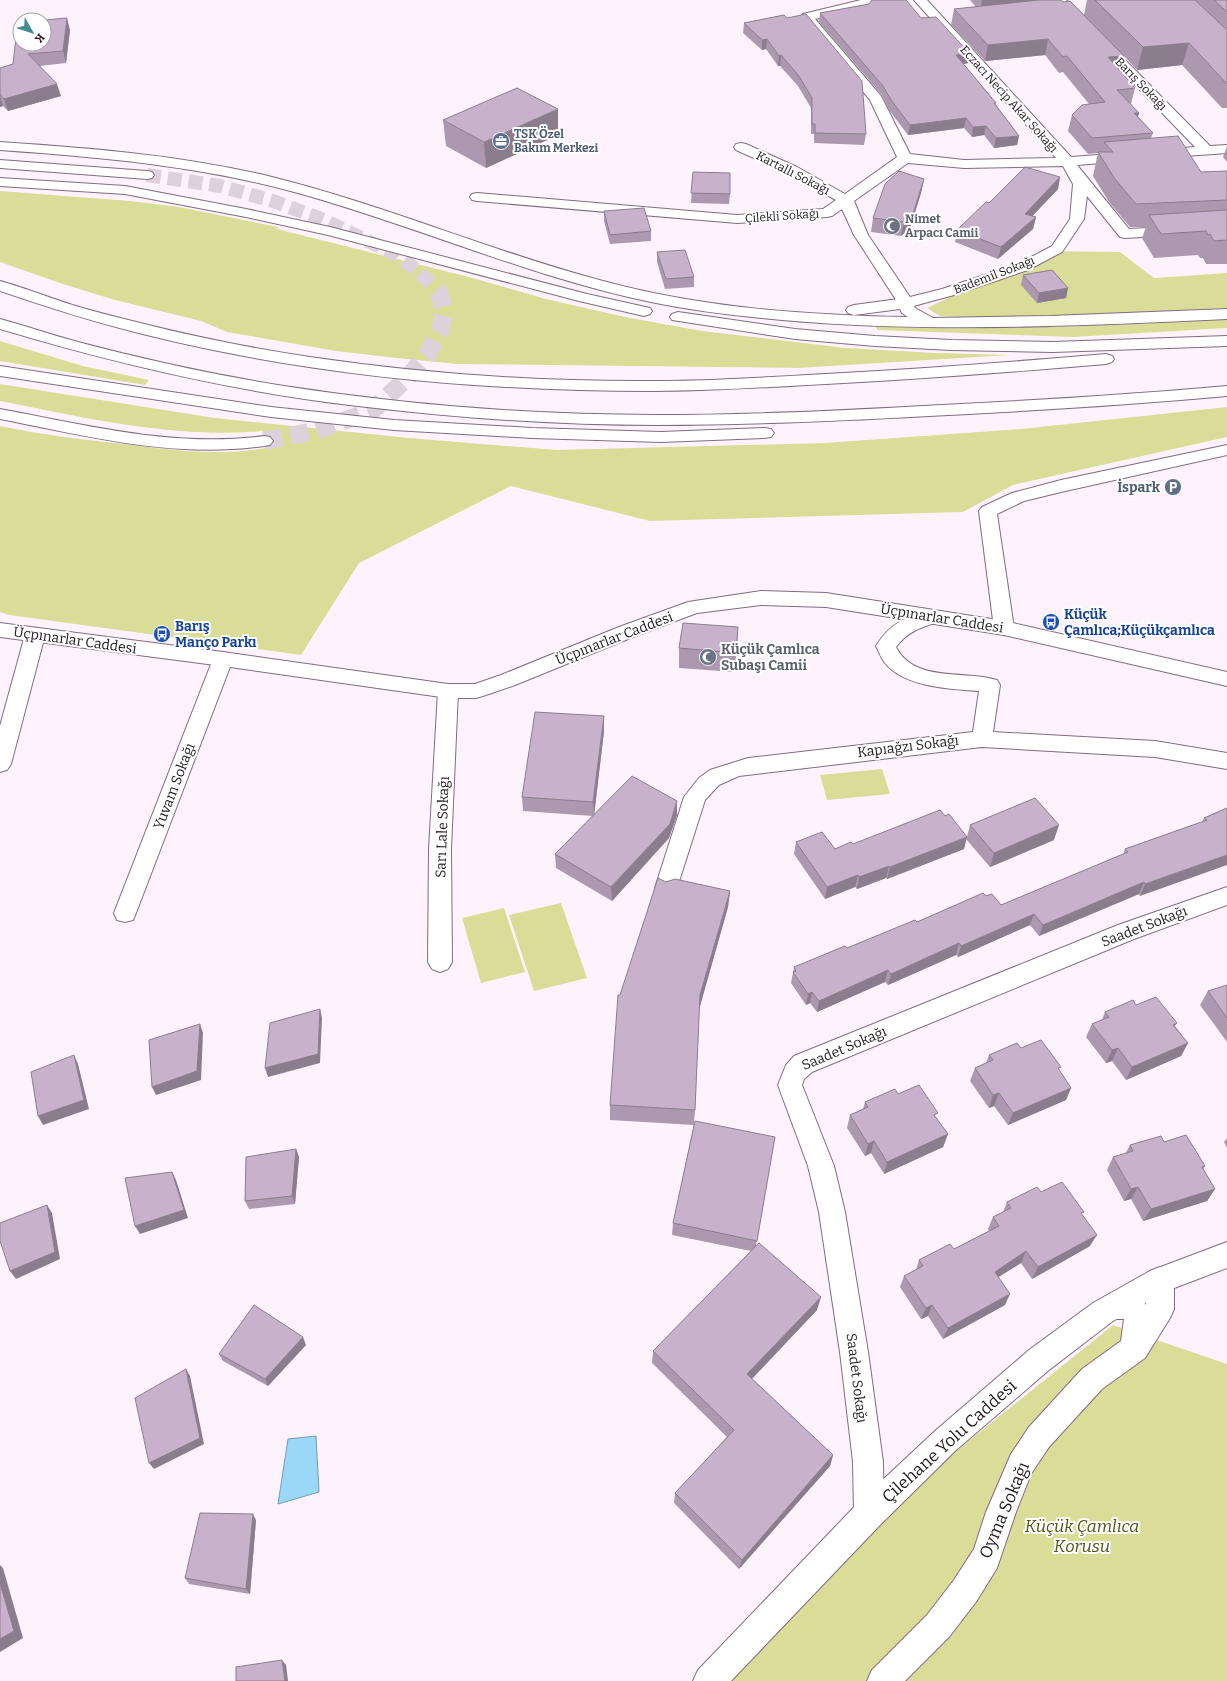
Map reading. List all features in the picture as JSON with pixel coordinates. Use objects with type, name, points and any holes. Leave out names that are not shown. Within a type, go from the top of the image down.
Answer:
[{"type":"main road","points":[[868,0],[864,4],[806,17],[876,100],[905,158]]},
{"type":"main road","name":"Eczacı Necip Akar Sokağı","points":[[920,0],[1067,162]]},
{"type":"main road","points":[[1058,5],[1080,5]]},
{"type":"main road","name":"Barış Sokağı","points":[[1058,5],[1206,150]]},
{"type":"main road","points":[[938,21],[953,19]]},
{"type":"main road","points":[[0,146],[29,153],[147,174],[0,164]]},
{"type":"main road","name":"Kartallı Sokağı","points":[[740,147],[792,170],[846,200]]},
{"type":"main road","name":"Eczacı Necip Akar Sokağı","points":[[905,158],[964,164],[1067,162],[1227,149]]},
{"type":"main road","points":[[0,155],[29,153],[93,153],[176,163],[238,175],[302,190],[510,259],[640,295],[690,305],[803,318],[933,324],[1049,322],[1227,314]]},
{"type":"main road","name":"Çilekli Sokağı","points":[[477,197],[737,219],[827,213],[905,158]]},
{"type":"main road","points":[[1067,162],[1125,234],[1227,228]]},
{"type":"main road","name":"Bademil Sokağı","points":[[803,318],[906,303],[948,292],[1023,267],[1057,249],[1077,219],[1080,193],[1080,184],[1067,162]]},
{"type":"main road","points":[[0,182],[125,190],[330,231],[584,298],[647,312],[713,324],[867,341],[951,345],[1054,347],[1227,341]]},
{"type":"main road","points":[[846,200],[861,235],[906,303],[908,310],[933,324]]},
{"type":"main road","points":[[0,286],[94,316],[167,335],[248,352],[334,365],[432,377],[548,384],[631,386],[710,385],[790,381],[948,372],[1227,350]]},
{"type":"main road","points":[[0,324],[63,344],[129,361],[215,379],[316,396],[417,409],[523,416],[653,420],[791,418],[1003,407],[1160,397],[1227,391]]},
{"type":"main road","points":[[0,371],[271,412],[394,425],[532,433],[661,437],[794,432],[1003,407]]},
{"type":"main road","points":[[0,414],[119,436],[199,445],[232,445],[264,441]]},
{"type":"main road","points":[[1004,628],[988,511],[1018,497],[1061,486],[1227,450]]},
{"type":"main road","name":"Üçpınarlar Caddesi","points":[[0,630],[223,659],[448,691],[476,691],[508,680],[626,632],[695,607],[761,598],[826,600],[1004,628],[1227,679]]},
{"type":"main road","points":[[931,617],[912,623],[896,633],[886,646],[892,658],[904,668],[927,678],[990,685],[982,738]]},
{"type":"main road","points":[[0,764],[35,635]]},
{"type":"main road","name":"Yuvam Sokağı","points":[[125,913],[223,659]]},
{"type":"main road","name":"Sarı Lale Sokağı","points":[[440,962],[440,849],[448,691]]},
{"type":"main road","name":"Kapıağzı Sokağı","points":[[666,888],[695,798],[702,787],[715,776],[727,770],[756,765],[982,738],[1155,749],[1227,761]]},
{"type":"main road","name":"Saadet Sokağı","points":[[869,1514],[868,1462],[854,1352],[832,1212],[820,1166],[790,1085],[792,1076],[796,1069],[803,1064],[1126,932],[1227,896]]},
{"type":"main road","name":"Çilehane Yolu Caddesi","points":[[709,1681],[869,1514],[945,1442],[1039,1360],[1073,1334],[1114,1306],[1160,1280],[1227,1255]]},
{"type":"main road","name":"Oyma Sokağı","points":[[883,1681],[938,1626],[965,1591],[986,1556],[1001,1512],[1021,1464],[1040,1437],[1092,1378],[1135,1348],[1160,1309],[1160,1280]]},
{"type":"main road","points":[[1114,1306],[1131,1306],[1138,1316],[1135,1348]]},
{"type":"green space","points":[[0,191],[130,201],[179,207],[278,227],[277,229],[473,278],[546,299],[625,317],[702,331],[846,348],[1010,355],[798,368],[457,364],[336,351],[227,332],[201,321],[115,300],[0,262]]},
{"type":"green space","points":[[1046,251],[1120,252],[1154,278],[1227,273],[1227,308],[998,319],[940,316],[927,308]]},
{"type":"green space","points":[[1227,319],[1227,328],[1073,337],[878,330],[874,326],[918,328],[1006,328]]},
{"type":"green space","points":[[0,341],[83,366],[149,380],[145,385],[0,361]]},
{"type":"green space","points":[[0,384],[215,418],[409,438],[557,450],[825,443],[1021,429],[1227,407],[1227,437],[1013,485],[963,512],[650,521],[511,486],[359,563],[301,655],[9,615],[0,612],[0,426],[86,440],[171,450],[228,452],[265,448],[263,431],[230,433],[163,430],[98,420],[0,401]]},
{"type":"green space","points":[[882,769],[890,794],[827,800],[820,775]]},
{"type":"green space","points":[[561,903],[587,978],[534,991],[509,915]]},
{"type":"green space","points":[[504,908],[525,972],[481,983],[462,918]]},
{"type":"green space","name":"Küçük Çamlıca Korusu","points":[[1113,1325],[1227,1364],[1227,1681],[724,1681],[935,1468]]},
{"type":"water","points":[[316,1436],[319,1492],[278,1504],[288,1439]]},
{"type":"building","points":[[872,0],[906,0],[921,18],[936,17],[970,54],[956,55],[996,103],[994,103],[1019,136],[996,138],[986,126],[973,127],[966,118],[910,125],[891,100],[883,86],[820,13],[869,4]]},
{"type":"building","points":[[1039,0],[1061,0],[1063,2],[1070,1],[1124,56],[1108,57],[1135,88],[1117,90],[1139,113],[1134,113],[1153,133],[1092,138],[1072,115],[1082,105],[1105,102],[1067,56],[1063,57],[1048,39],[988,45],[954,9]]},
{"type":"building","points":[[1095,0],[1195,0],[1227,30],[1227,84],[1189,43],[1143,47]]},
{"type":"building","points":[[1214,0],[1227,0],[1227,12]]},
{"type":"building","points":[[806,14],[862,81],[866,134],[815,133],[815,124],[812,124],[812,98],[799,76],[781,55],[779,56],[767,39],[762,40],[744,23],[784,15],[787,18]]},
{"type":"building","points":[[67,18],[63,51],[52,52],[52,19]]},
{"type":"building","points":[[14,52],[51,52],[28,54],[57,84],[4,99],[0,94],[0,68],[13,64]]},
{"type":"building","points":[[517,88],[558,109],[484,142],[443,120]]},
{"type":"building","points":[[1178,136],[1201,172],[1227,171],[1227,200],[1136,204],[1115,179],[1098,152],[1113,152],[1104,142]]},
{"type":"building","points":[[1025,167],[1060,177],[1025,214],[1036,217],[1001,247],[957,230],[986,202],[989,203]]},
{"type":"building","points":[[899,171],[924,179],[913,214],[904,222],[873,218],[885,184]]},
{"type":"building","points":[[693,172],[730,173],[730,194],[691,193]]},
{"type":"building","points":[[644,208],[651,231],[610,235],[604,211]]},
{"type":"building","points":[[1227,210],[1227,240],[1214,241],[1210,234],[1208,235],[1206,231],[1161,234],[1149,215]]},
{"type":"building","points":[[685,250],[694,277],[666,279],[657,252]]},
{"type":"building","points":[[1052,270],[1068,288],[1039,293],[1023,275]]},
{"type":"building","points":[[683,623],[738,627],[736,653],[679,648]]},
{"type":"building","points":[[535,712],[604,716],[593,802],[522,797]]},
{"type":"building","points":[[632,776],[677,801],[670,824],[611,887],[555,854]]},
{"type":"building","points":[[1035,798],[1059,825],[994,853],[970,825]]},
{"type":"building","points":[[1227,808],[1227,855],[1145,884],[1144,882],[1043,925],[1034,914],[961,946],[959,943],[891,974],[888,970],[819,1001],[812,992],[808,994],[793,972],[796,971],[794,967],[845,946],[847,948],[915,920],[917,922],[983,893],[986,896],[992,894],[1001,905],[1128,852],[1125,849],[1207,820],[1204,818]]},
{"type":"building","points":[[940,810],[945,816],[949,814],[967,837],[890,867],[889,866],[859,877],[858,875],[827,887],[796,842],[822,832],[835,849],[851,842],[853,844]]},
{"type":"building","points":[[658,878],[666,882],[675,879],[730,891],[700,995],[695,1110],[610,1105],[618,995],[620,995]]},
{"type":"building","points":[[1227,985],[1227,1018],[1208,991]]},
{"type":"building","points":[[1156,997],[1177,1023],[1173,1025],[1188,1043],[1132,1067],[1118,1048],[1112,1050],[1092,1024],[1109,1017],[1105,1012],[1133,1000],[1136,1005]]},
{"type":"building","points":[[320,1009],[318,1054],[265,1068],[270,1023]]},
{"type":"building","points":[[200,1024],[197,1071],[152,1087],[149,1040]]},
{"type":"building","points":[[1041,1040],[1061,1067],[1058,1068],[1071,1088],[1013,1113],[999,1093],[993,1095],[975,1068],[993,1060],[989,1055],[1017,1043],[1021,1048]]},
{"type":"building","points":[[74,1055],[84,1100],[38,1116],[31,1072]]},
{"type":"building","points":[[919,1085],[938,1113],[934,1115],[948,1134],[887,1162],[874,1141],[868,1144],[850,1115],[868,1107],[865,1102],[895,1089],[898,1094]]},
{"type":"building","points":[[695,1121],[775,1137],[757,1241],[673,1223]]},
{"type":"building","points":[[1186,1135],[1205,1166],[1202,1167],[1215,1189],[1151,1209],[1138,1187],[1131,1189],[1113,1157],[1133,1151],[1130,1145],[1161,1136],[1164,1142]]},
{"type":"building","points":[[296,1149],[292,1196],[245,1201],[246,1157]]},
{"type":"building","points":[[172,1172],[184,1210],[135,1226],[125,1178]]},
{"type":"building","points":[[1062,1182],[1084,1212],[1081,1213],[1097,1235],[1038,1267],[1026,1251],[995,1272],[1010,1294],[948,1328],[932,1305],[926,1308],[904,1276],[923,1266],[919,1260],[950,1244],[954,1249],[999,1226],[993,1217],[1011,1208],[1007,1202],[1037,1187],[1041,1192]]},
{"type":"building","points":[[47,1205],[55,1252],[10,1271],[0,1241],[0,1223]]},
{"type":"building","points":[[759,1243],[821,1297],[747,1374],[833,1455],[742,1560],[675,1493],[734,1430],[653,1351]]},
{"type":"building","points":[[254,1305],[303,1337],[265,1379],[219,1354]]},
{"type":"building","points":[[186,1369],[200,1438],[149,1463],[135,1398]]},
{"type":"building","points":[[200,1513],[253,1514],[246,1589],[185,1578]]},
{"type":"building","points":[[0,1583],[14,1631],[0,1639]]},
{"type":"building","points":[[282,1660],[285,1681],[236,1681],[236,1667]]},
{"type":"tunnel","points":[[147,175],[220,186],[273,201],[324,220],[395,254],[419,272],[439,292],[444,312],[440,331],[427,355],[407,378],[372,411],[314,431],[264,441]]},
{"type":"place","name":"TSK Özel Bakım Merkezi","points":[[501,141]]},
{"type":"place","name":"Nimet Arpacı Camii","points":[[892,226]]},
{"type":"place","name":"İspark","points":[[1173,487]]},
{"type":"place","name":"Küçük Çamlıca;Küçükçamlıca","points":[[1051,622]]},
{"type":"place","name":"Barış Manço Parkı","points":[[162,634]]},
{"type":"place","name":"Küçük Çamlıca Subaşı Camii","points":[[708,657]]}]
